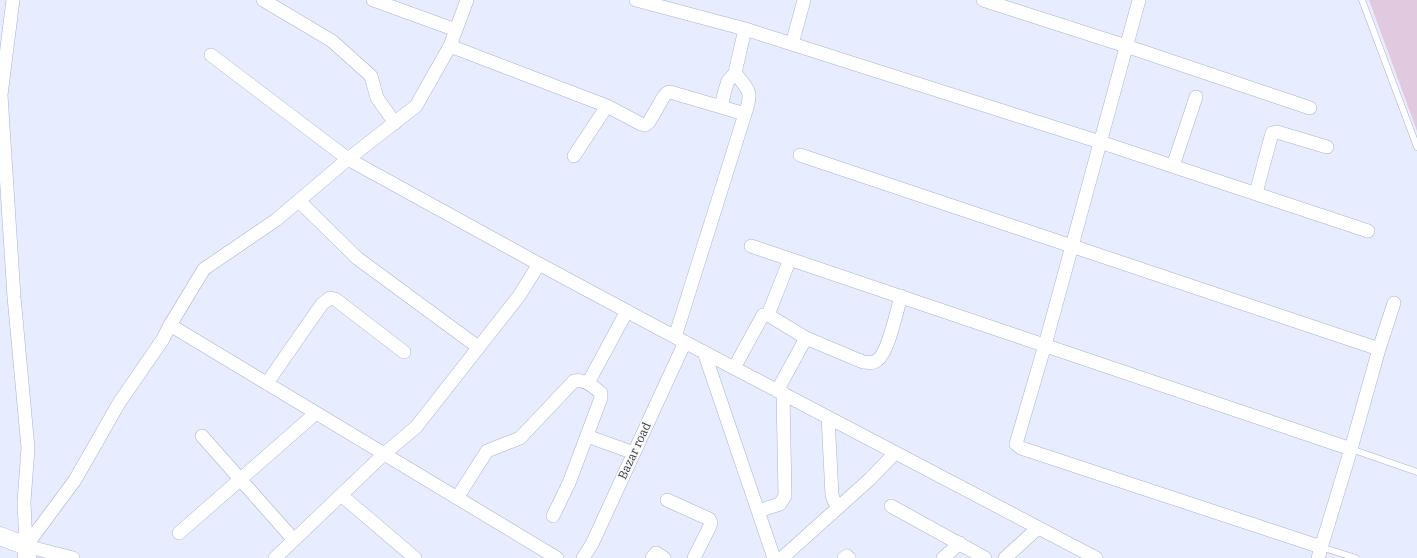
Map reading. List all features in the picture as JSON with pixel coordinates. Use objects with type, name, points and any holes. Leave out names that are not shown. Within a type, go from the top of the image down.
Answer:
[{"type":"street","points":[[13,0],[1,95],[14,289],[28,448],[24,502],[26,552]]},
{"type":"street","points":[[263,0],[332,40],[371,76],[377,98],[395,123]]},
{"type":"street","points":[[373,0],[456,30]]},
{"type":"street","points":[[26,552],[75,480],[119,403],[163,339],[204,269],[276,220],[348,159],[416,106],[450,46],[467,0]]},
{"type":"street","points":[[636,0],[745,29],[1100,142],[1368,231]]},
{"type":"street","points":[[792,44],[804,0]]},
{"type":"street","points":[[983,0],[1310,108]]},
{"type":"street","points":[[1139,0],[1071,245],[1045,345],[1016,444],[1018,446],[1319,553],[1394,303]]},
{"type":"street","points":[[721,107],[728,81],[735,73],[745,29]]},
{"type":"street","points":[[450,46],[607,106],[643,125],[649,122],[667,93],[670,92],[745,114]]},
{"type":"street","points":[[211,55],[348,159],[680,340],[1096,558]]},
{"type":"street","name":"Bazar road","points":[[583,558],[592,544],[634,453],[680,340],[750,100],[749,92],[735,73]]},
{"type":"street","points":[[1173,166],[1196,97]]},
{"type":"street","points":[[574,156],[607,106]]},
{"type":"street","points":[[1256,193],[1272,133],[1277,132],[1327,147]]},
{"type":"street","points":[[800,155],[1379,349]]},
{"type":"street","points":[[300,201],[357,258],[478,347]]},
{"type":"street","points":[[751,246],[1351,449]]},
{"type":"street","points":[[768,315],[790,259]]},
{"type":"street","points":[[276,558],[384,454],[416,427],[518,296],[539,264]]},
{"type":"street","points":[[734,368],[763,315],[768,315],[806,338],[863,362],[872,363],[877,361],[883,353],[890,337],[901,296]]},
{"type":"street","points":[[267,383],[322,304],[330,298],[335,300],[404,352]]},
{"type":"street","points":[[588,383],[627,311]]},
{"type":"street","points":[[170,325],[557,558]]},
{"type":"street","points":[[758,511],[780,504],[785,496],[780,392],[806,338]]},
{"type":"street","points":[[704,352],[774,558]]},
{"type":"street","points":[[457,498],[487,451],[520,438],[574,381],[580,380],[588,383],[601,393],[601,398],[569,483],[553,516]]},
{"type":"street","points":[[179,533],[316,413]]},
{"type":"street","points":[[828,417],[832,495],[834,501],[839,507]]},
{"type":"street","points":[[202,436],[294,540]]},
{"type":"street","points":[[587,436],[634,453]]},
{"type":"street","points":[[782,558],[870,479],[895,453]]},
{"type":"street","points":[[341,495],[409,556]]},
{"type":"street","points":[[666,500],[709,519],[709,528],[694,558]]},
{"type":"street","points":[[891,506],[985,558]]},
{"type":"street","points":[[1005,558],[1038,528]]},
{"type":"street","points":[[0,536],[26,552],[73,558]]},
{"type":"street","points":[[943,558],[960,543]]},
{"type":"street","points":[[652,558],[656,554],[664,558]]},
{"type":"street","points":[[844,558],[847,556],[849,558]]},
{"type":"lane","points":[[1362,0],[1417,147]]},
{"type":"lane","points":[[1351,449],[1417,472]]},
{"type":"lane","points":[[1319,553],[1356,558]]},
{"type":"shaded area","points":[[1369,0],[1417,0],[1417,131]]}]
